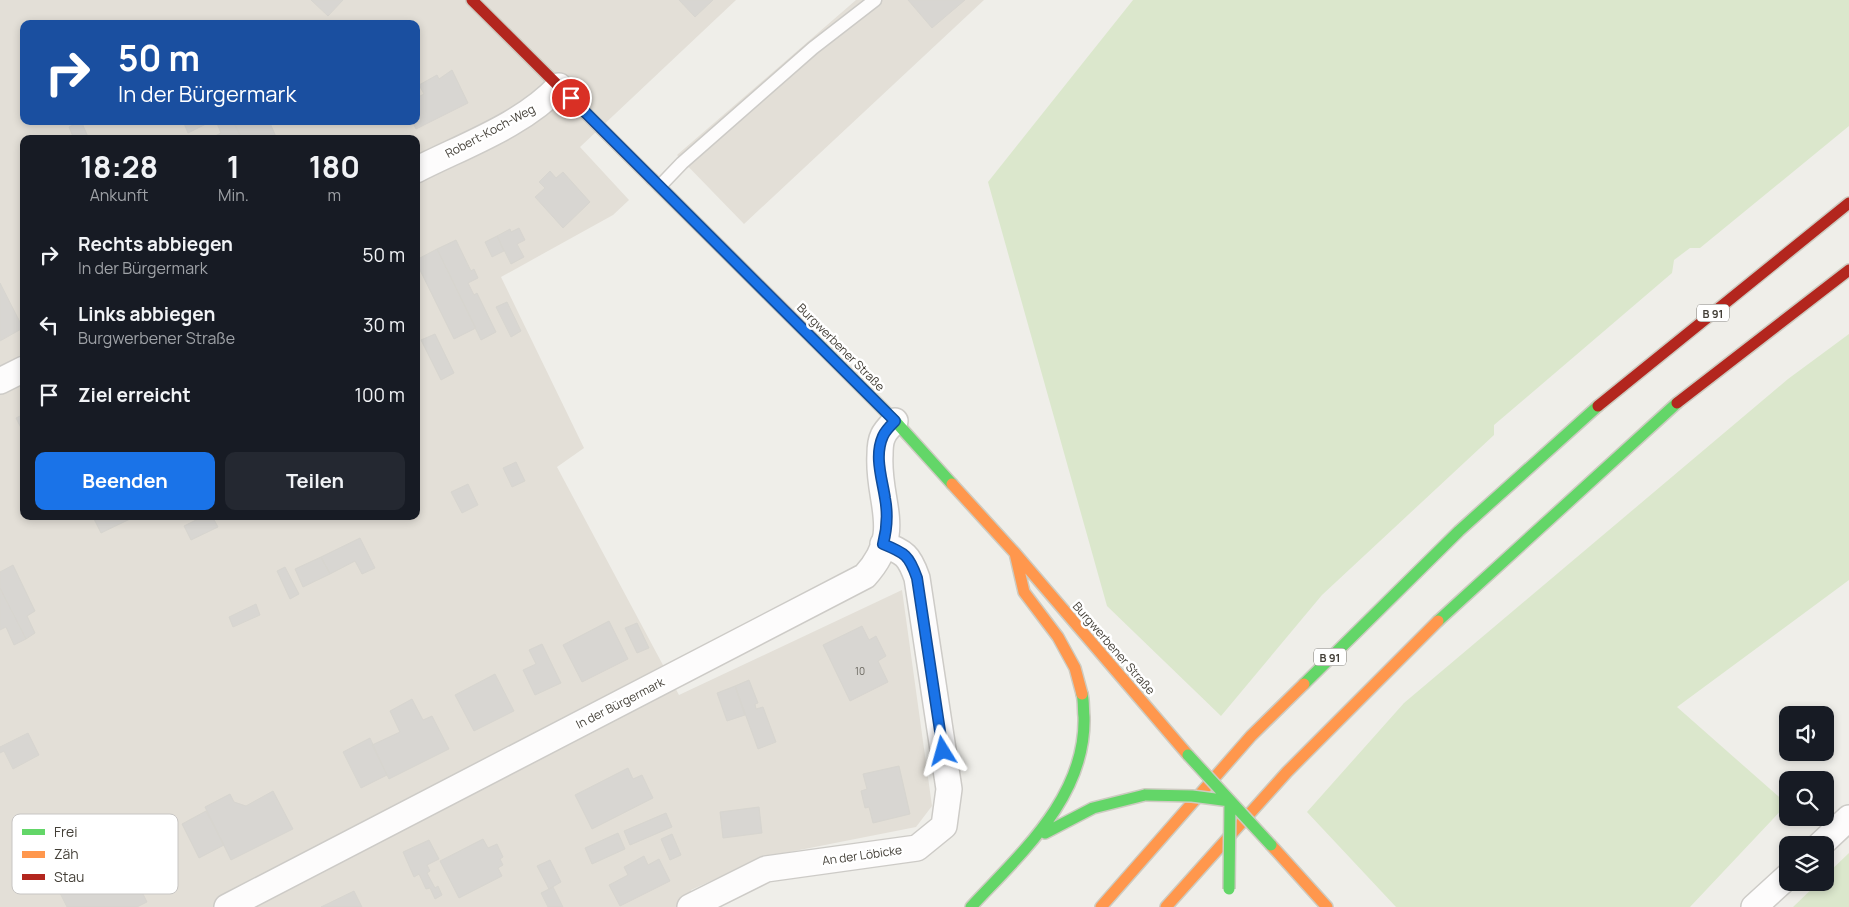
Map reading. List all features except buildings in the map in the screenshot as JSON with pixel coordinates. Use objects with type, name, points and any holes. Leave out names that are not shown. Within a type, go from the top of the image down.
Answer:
[{"type":"main road","name":"Burgwerbener Straße","points":[[472,0],[895,421],[1015,553],[1188,755],[1327,907]]},
{"type":"main road","name":"B 91","points":[[1101,907],[1251,736],[1459,531],[1577,424],[1849,203]]},
{"type":"main road","points":[[1166,907],[1287,772],[1416,641],[1488,572],[1669,409],[1849,270]]},
{"type":"main road","points":[[971,907],[1029,844],[1057,809],[1072,779],[1080,755],[1084,728],[1083,697],[1075,668],[1058,637],[1024,592],[1015,553]]},
{"type":"main road","points":[[1029,844],[1070,816],[1095,805],[1117,799],[1145,795],[1192,796],[1230,800],[1229,895]]},
{"type":"street","name":"Robert-Koch-Weg","points":[[420,168],[523,116],[545,101],[559,86]]},
{"type":"street","points":[[0,381],[20,371]]},
{"type":"street","name":"In der Bürgermark","points":[[227,907],[865,576],[879,560],[888,528],[886,498],[879,469],[883,435],[895,421]]},
{"type":"street","name":"An der Löbicke","points":[[690,907],[766,869],[918,848],[944,826],[949,789],[917,578],[912,563],[905,554],[883,544]]},
{"type":"street","points":[[1830,836],[1849,818]]},
{"type":"street","points":[[1754,907],[1779,884]]},
{"type":"lane","points":[[660,186],[682,163],[812,48],[875,0]]},
{"type":"shaded area","points":[[0,0],[736,0],[580,147],[629,200],[613,215],[501,277],[584,448],[557,467],[679,695],[902,590],[932,806],[916,827],[764,857],[691,890],[691,907],[0,907]]},
{"type":"shaded area","points":[[856,0],[984,0],[744,224],[677,155]]},
{"type":"green space","points":[[1133,0],[1849,0],[1849,126],[1700,248],[1690,248],[1674,260],[1672,273],[1494,425],[1494,435],[1322,595],[1221,716],[1107,606],[988,182]]},
{"type":"green space","points":[[1849,334],[1849,580],[1677,707],[1779,797],[1779,812],[1690,907],[1396,907],[1307,812],[1404,703],[1788,379]]},
{"type":"green space","points":[[1849,853],[1849,907],[1793,907],[1810,891],[1834,891],[1834,867]]},
{"type":"traffic: fast","points":[[813,339],[895,421],[952,484]]},
{"type":"traffic: fast","points":[[1438,621],[1677,403]]},
{"type":"traffic: fast","points":[[1304,684],[1459,531],[1598,406]]},
{"type":"traffic: fast","points":[[971,907],[1029,844],[1047,822],[1062,798],[1074,773],[1082,746],[1084,717],[1082,694]]},
{"type":"traffic: fast","points":[[1188,755],[1271,845]]},
{"type":"traffic: fast","points":[[1045,833],[1093,808],[1145,795]]},
{"type":"traffic: fast","points":[[1145,795],[1192,796],[1230,801],[1229,889]]},
{"type":"traffic: slow","points":[[652,179],[813,339]]},
{"type":"traffic: slow","points":[[952,484],[1015,553],[1188,755]]},
{"type":"traffic: slow","points":[[1015,553],[1024,592],[1058,637],[1075,668],[1082,694]]},
{"type":"traffic: slow","points":[[1166,907],[1287,772],[1438,621]]},
{"type":"traffic: slow","points":[[1101,907],[1251,736],[1304,684]]},
{"type":"traffic: slow","points":[[1271,845],[1327,907]]},
{"type":"traffic: jam","points":[[472,0],[652,179]]},
{"type":"traffic: jam","points":[[1598,406],[1849,203]]},
{"type":"traffic: jam","points":[[1677,403],[1849,270]]},
{"type":"route","points":[[571,98],[895,421],[883,435],[881,446],[879,469],[886,498],[888,528],[883,544],[905,554],[912,563],[917,578],[943,751]]}]
